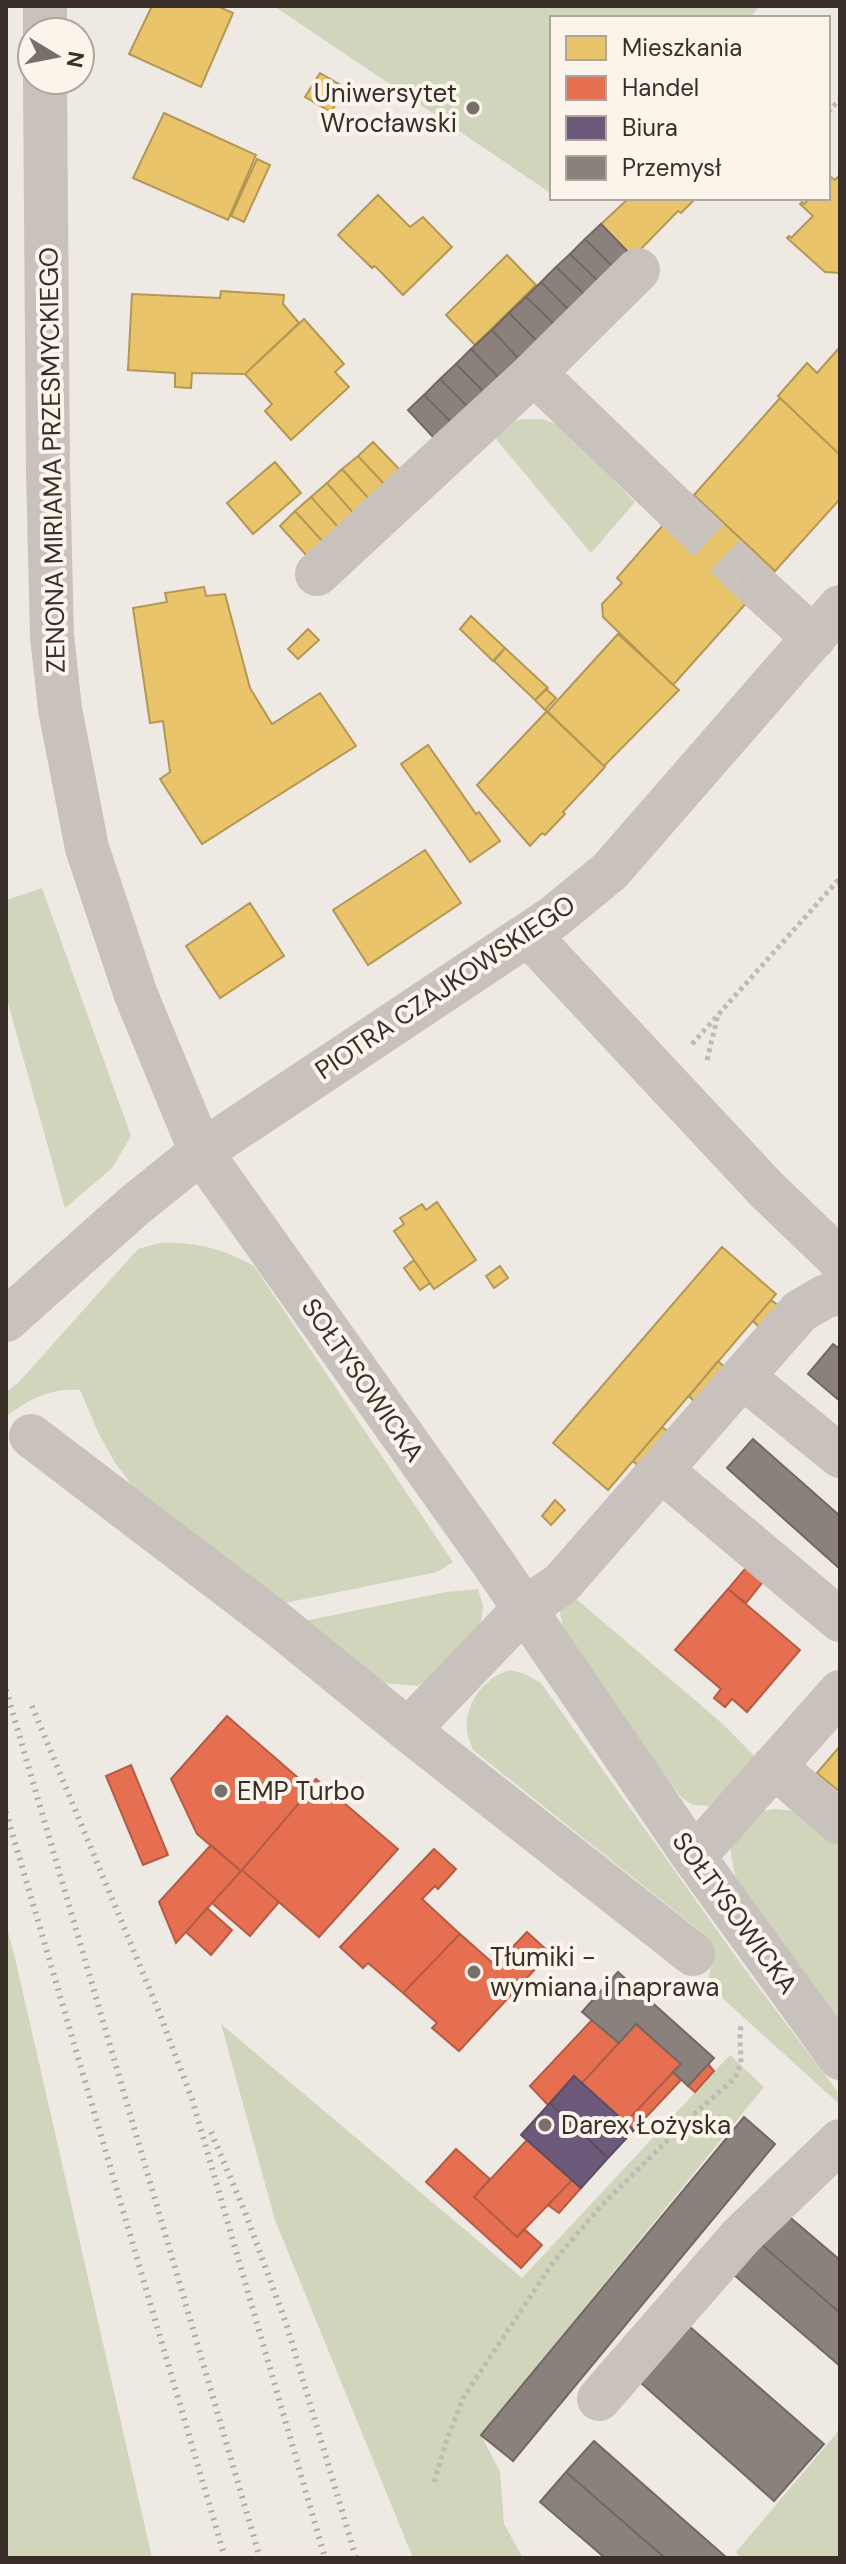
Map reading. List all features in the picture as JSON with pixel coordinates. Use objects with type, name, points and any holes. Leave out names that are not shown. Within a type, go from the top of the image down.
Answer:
[{"type":"street","name":"ZENONA MIRIAMA PRZESMYCKIEGO","points":[[45,96],[51,621],[60,709],[87,848],[136,995],[201,1152]]},
{"type":"street","points":[[317,574],[534,373],[638,270]]},
{"type":"street","points":[[534,373],[677,510]]},
{"type":"street","points":[[760,589],[827,622]]},
{"type":"street","name":"PIOTRA CZAJKOWSKIEGO","points":[[6,1320],[135,1205],[201,1152],[554,917],[610,871],[827,622]]},
{"type":"street","points":[[530,933],[767,1190],[840,1260]]},
{"type":"street","name":"SOŁTYSOWICKA","points":[[201,1152],[524,1609],[694,1857],[840,2058]]},
{"type":"street","points":[[408,1730],[524,1609],[561,1584],[800,1311],[826,1296],[840,1293]]},
{"type":"street","points":[[743,1377],[840,1456]]},
{"type":"street","points":[[31,1436],[274,1621],[693,1954]]},
{"type":"street","points":[[661,1470],[840,1620]]},
{"type":"street","points":[[694,1857],[840,1692]]},
{"type":"street","points":[[774,1766],[840,1823]]},
{"type":"street","points":[[599,2399],[741,2236],[840,2141]]},
{"type":"path","points":[[661,1077],[840,878]]},
{"type":"path","points":[[434,2482],[463,2398],[554,2261],[601,2206],[735,2078],[741,2063],[741,2025]]},
{"type":"green space","name":"Uniwersytet Wrocławski","points":[[274,6],[760,6],[751,16],[550,16],[550,193]]},
{"type":"green space","points":[[542,419],[561,426],[635,502],[591,553],[497,440],[496,433],[511,421]]},
{"type":"green space","points":[[42,888],[131,1136],[112,1168],[65,1208],[6,996],[6,900]]},
{"type":"green space","points":[[159,1243],[208,1247],[254,1266],[453,1562],[437,1572],[280,1604],[142,1498],[115,1463],[80,1390],[40,1396],[6,1417],[6,1392],[18,1383],[138,1249]]},
{"type":"green space","points":[[478,1589],[483,1606],[481,1622],[430,1680],[417,1686],[382,1683],[299,1622],[446,1592]]},
{"type":"green space","points":[[567,1591],[724,1725],[763,1765],[711,1806],[693,1805],[682,1798],[563,1630],[560,1611]]},
{"type":"green space","points":[[510,1670],[541,1683],[741,1964],[837,2091],[838,2103],[708,1985],[713,1949],[700,1931],[473,1750],[467,1721],[473,1701],[492,1679]]},
{"type":"green space","points":[[775,1809],[795,1811],[840,1848],[840,2021],[736,1878],[731,1856],[734,1837],[752,1813]]},
{"type":"green space","points":[[6,1924],[16,1962],[152,2558],[6,2558]]},
{"type":"green space","points":[[221,2024],[522,2278],[730,2055],[764,2087],[481,2435],[500,2472],[504,2524],[523,2558],[413,2558],[275,2220]]},
{"type":"green space","points":[[840,2429],[840,2558],[740,2558],[736,2552]]},
{"type":"building: Mieszkania","points":[[152,6],[217,6],[233,13],[201,87],[129,54]]},
{"type":"building: Mieszkania","points":[[320,73],[346,88],[331,112],[305,97]]},
{"type":"building: Mieszkania","points":[[164,113],[256,155],[228,220],[133,178]]},
{"type":"building: Mieszkania","points":[[257,159],[270,165],[244,222],[231,216]]},
{"type":"building: Mieszkania","points":[[840,175],[840,273],[825,272],[787,238],[791,238],[813,216],[800,204],[808,200],[830,200],[830,176],[835,180]]},
{"type":"building: Mieszkania","points":[[378,195],[410,227],[423,217],[452,247],[403,295],[338,235]]},
{"type":"building: Mieszkania","points":[[627,200],[694,200],[681,213],[678,211],[633,257],[601,224]]},
{"type":"building: Mieszkania","points":[[507,255],[536,285],[475,345],[446,315]]},
{"type":"building: Mieszkania","points":[[221,291],[284,295],[283,304],[299,323],[245,374],[192,373],[191,388],[175,387],[175,373],[128,370],[132,294],[220,298]]},
{"type":"building: Mieszkania","points":[[304,319],[344,364],[335,372],[349,387],[291,440],[265,411],[272,404],[245,374]]},
{"type":"building: Mieszkania","points":[[840,347],[840,455],[778,396],[807,363],[817,373]]},
{"type":"building: Mieszkania","points":[[780,398],[840,455],[840,499],[775,571],[694,495]]},
{"type":"building: Mieszkania","points":[[373,442],[402,472],[386,486],[358,456]]},
{"type":"building: Mieszkania","points":[[358,456],[386,486],[371,501],[342,469]]},
{"type":"building: Mieszkania","points":[[275,462],[301,493],[253,534],[227,503]]},
{"type":"building: Mieszkania","points":[[342,469],[371,501],[355,515],[327,483]]},
{"type":"building: Mieszkania","points":[[327,483],[355,515],[340,529],[311,497]]},
{"type":"building: Mieszkania","points":[[690,494],[775,571],[673,685],[603,617],[602,604],[622,583],[617,578]]},
{"type":"building: Mieszkania","points":[[311,497],[340,529],[324,543],[295,511]]},
{"type":"building: Mieszkania","points":[[295,511],[324,543],[308,557],[280,526]]},
{"type":"building: Mieszkania","points":[[204,587],[206,596],[225,594],[250,688],[272,724],[320,693],[356,746],[202,844],[160,779],[170,772],[163,721],[150,723],[133,608],[167,602],[165,593]]},
{"type":"building: Mieszkania","points":[[471,616],[505,648],[493,661],[460,629]]},
{"type":"building: Mieszkania","points":[[308,629],[319,640],[298,659],[288,649]]},
{"type":"building: Mieszkania","points":[[618,634],[679,690],[604,766],[547,712]]},
{"type":"building: Mieszkania","points":[[505,648],[548,688],[535,700],[494,661]]},
{"type":"building: Mieszkania","points":[[546,689],[556,698],[545,710],[535,700]]},
{"type":"building: Mieszkania","points":[[547,711],[605,767],[563,812],[565,814],[530,846],[477,785]]},
{"type":"building: Mieszkania","points":[[428,745],[476,814],[479,812],[500,841],[470,862],[401,764]]},
{"type":"building: Mieszkania","points":[[425,850],[461,903],[368,965],[333,910]]},
{"type":"building: Mieszkania","points":[[250,903],[284,956],[220,998],[186,946]]},
{"type":"building: Mieszkania","points":[[437,1202],[476,1260],[434,1289],[394,1231],[404,1224],[400,1218],[422,1204],[426,1210]]},
{"type":"building: Mieszkania","points":[[722,1247],[776,1294],[608,1490],[553,1443]]},
{"type":"building: Mieszkania","points":[[414,1260],[430,1283],[420,1290],[404,1268]]},
{"type":"building: Mieszkania","points":[[500,1266],[508,1278],[494,1288],[486,1276]]},
{"type":"building: Mieszkania","points":[[771,1300],[779,1306],[760,1328],[753,1321]]},
{"type":"building: Mieszkania","points":[[718,1361],[726,1368],[695,1403],[689,1396]]},
{"type":"building: Mieszkania","points":[[662,1427],[670,1433],[639,1467],[633,1461]]},
{"type":"building: Mieszkania","points":[[555,1500],[565,1510],[551,1525],[542,1516]]},
{"type":"building: Mieszkania","points":[[840,1746],[840,1792],[817,1773]]},
{"type":"building: Handel","points":[[750,1563],[766,1578],[746,1603],[728,1589]]},
{"type":"building: Handel","points":[[728,1589],[800,1650],[747,1712],[732,1699],[725,1707],[714,1698],[721,1689],[675,1650]]},
{"type":"building: Handel","points":[[227,1716],[311,1789],[241,1871],[197,1834],[171,1779]]},
{"type":"building: Handel","points":[[131,1765],[168,1855],[143,1865],[106,1776]]},
{"type":"building: Handel","points":[[316,1779],[398,1849],[319,1937],[242,1870],[311,1789],[309,1787]]},
{"type":"building: Handel","points":[[211,1845],[241,1871],[176,1943],[159,1902]]},
{"type":"building: Handel","points":[[434,1849],[456,1869],[438,1889],[435,1886],[422,1899],[460,1934],[403,1993],[368,1963],[363,1968],[340,1947]]},
{"type":"building: Handel","points":[[242,1870],[279,1902],[250,1936],[212,1903]]},
{"type":"building: Handel","points":[[207,1908],[232,1930],[211,1955],[186,1932]]},
{"type":"building: Handel","points":[[527,1932],[550,1953],[459,2051],[432,2028],[437,2023],[403,1993],[460,1934],[495,1965]]},
{"type":"building: Handel","points":[[592,2020],[619,2043],[582,2083],[574,2076],[548,2105],[530,2086]]},
{"type":"building: Handel","points":[[636,2024],[681,2064],[625,2123],[582,2083]]},
{"type":"building: Handel","points":[[708,2064],[714,2071],[695,2092],[688,2086]]},
{"type":"building: Handel","points":[[673,2072],[681,2080],[634,2130],[625,2123]]},
{"type":"building: Handel","points":[[527,2140],[572,2180],[517,2237],[474,2197]]},
{"type":"building: Handel","points":[[456,2149],[490,2179],[474,2197],[517,2237],[524,2229],[542,2245],[521,2268],[426,2182]]},
{"type":"building: Handel","points":[[572,2180],[581,2188],[559,2213],[548,2205]]},
{"type":"building: Biura","points":[[574,2076],[634,2130],[608,2158],[550,2103]]},
{"type":"building: Biura","points":[[550,2103],[608,2158],[581,2188],[521,2135]]},
{"type":"building: Przemysł","points":[[601,224],[629,253],[614,268],[585,239]]},
{"type":"building: Przemysł","points":[[585,239],[614,268],[599,282],[570,254]]},
{"type":"building: Przemysł","points":[[570,254],[599,282],[585,295],[556,267]]},
{"type":"building: Przemysł","points":[[556,267],[585,295],[569,310],[541,282]]},
{"type":"building: Przemysł","points":[[541,282],[569,310],[554,324],[526,297]]},
{"type":"building: Przemysł","points":[[526,297],[554,324],[537,341],[509,313]]},
{"type":"building: Przemysł","points":[[509,313],[537,341],[518,358],[492,330]]},
{"type":"building: Przemysł","points":[[492,330],[518,358],[498,377],[471,349]]},
{"type":"building: Przemysł","points":[[471,349],[498,377],[483,391],[456,364]]},
{"type":"building: Przemysł","points":[[456,364],[483,391],[467,406],[440,379]]},
{"type":"building: Przemysł","points":[[440,379],[467,406],[451,422],[424,395]]},
{"type":"building: Przemysł","points":[[424,395],[451,422],[434,438],[408,410]]},
{"type":"building: Przemysł","points":[[833,1344],[840,1349],[840,1401],[808,1374]]},
{"type":"building: Przemysł","points":[[753,1439],[840,1516],[840,1569],[727,1468]]},
{"type":"building: Przemysł","points":[[618,1972],[714,2058],[688,2086],[673,2072],[681,2064],[636,2024],[619,2043],[582,2012]]},
{"type":"building: Przemysł","points":[[744,2117],[775,2144],[513,2461],[481,2435]]},
{"type":"building: Przemysł","points":[[786,2214],[840,2260],[840,2313],[761,2244]]},
{"type":"building: Przemysł","points":[[761,2244],[840,2313],[840,2366],[734,2275]]},
{"type":"building: Przemysł","points":[[690,2327],[824,2444],[774,2501],[641,2383]]},
{"type":"building: Przemysł","points":[[594,2441],[727,2558],[665,2558],[566,2472]]},
{"type":"building: Przemysł","points":[[566,2472],[665,2558],[605,2558],[540,2502]]},
{"type":"tunnel","points":[[677,510],[760,589]]},
{"type":"railway","points":[[6,1690],[260,2558]]},
{"type":"railway","points":[[32,1706],[192,2099],[325,2558]]},
{"type":"railway","points":[[6,1812],[225,2558]]},
{"type":"railway","points":[[211,2132],[245,2212],[286,2323],[356,2558]]},
{"type":"place","name":"Uniwersytet Wrocławski","points":[[473,108]]},
{"type":"place","name":"EMP Turbo","points":[[221,1791]]},
{"type":"place","name":"Tłumiki - wymiana i naprawa","points":[[474,1972]]},
{"type":"place","name":"Darex Łożyska","points":[[545,2125]]}]
